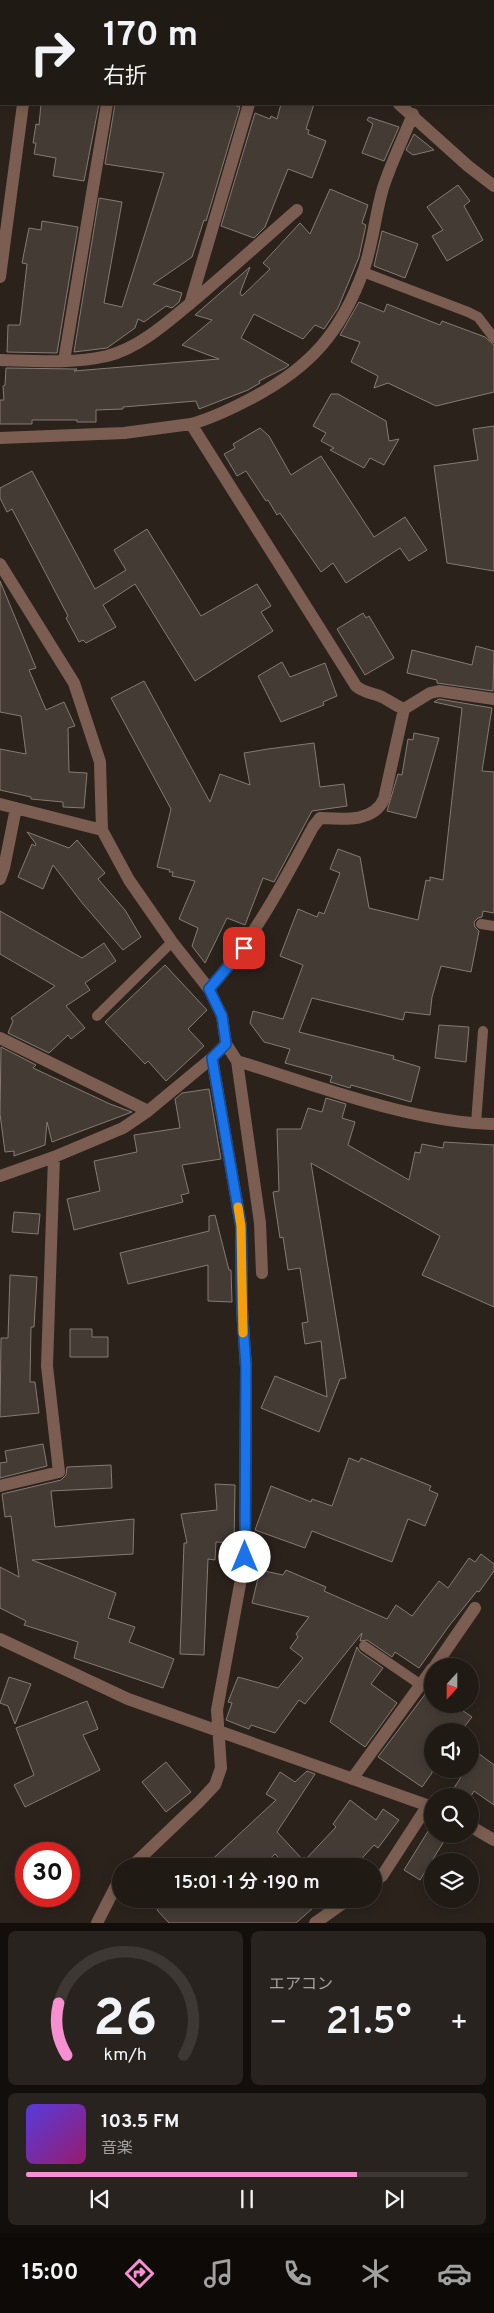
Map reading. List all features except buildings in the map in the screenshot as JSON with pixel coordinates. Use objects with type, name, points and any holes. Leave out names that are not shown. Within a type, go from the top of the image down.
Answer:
[{"type":"street","points":[[1,268],[20,105]]},
{"type":"street","points":[[64,361],[107,105]]},
{"type":"street","points":[[190,304],[249,105]]},
{"type":"street","points":[[400,105],[413,114],[468,166],[494,186]]},
{"type":"street","points":[[0,438],[124,432],[191,424],[214,418],[274,387],[304,366],[320,350],[334,331],[363,272],[384,186],[413,114]]},
{"type":"street","points":[[0,360],[64,361],[107,356],[129,348],[157,331],[190,304],[296,210]]},
{"type":"street","points":[[191,424],[356,686],[404,709]]},
{"type":"street","points":[[0,564],[74,683],[100,762],[102,830],[129,880],[172,942],[209,989],[222,1016],[226,1044],[237,1061],[260,1224],[262,1273]]},
{"type":"street","points":[[209,989],[233,963],[264,917],[313,827],[320,818],[370,815],[379,809],[384,799],[404,709],[430,692],[439,691],[494,699]]},
{"type":"street","points":[[0,804],[102,830]]},
{"type":"street","points":[[0,879],[16,808]]},
{"type":"street","points":[[0,1038],[148,1111]]},
{"type":"street","points":[[0,1176],[54,1157],[123,1128],[148,1111],[226,1044]]},
{"type":"street","points":[[140,1858],[215,1785],[221,1768],[216,1710],[245,1557],[246,1367],[242,1309],[241,1226],[212,1058]]},
{"type":"street","points":[[237,1061],[401,1110],[476,1123],[494,1124]]},
{"type":"street","points":[[0,1486],[59,1472],[46,1366],[54,1157]]},
{"type":"street","points":[[441,1658],[475,1608]]},
{"type":"street","points":[[0,1639],[128,1699],[424,1804]]},
{"type":"street","points":[[352,1779],[424,1681]]},
{"type":"street","points":[[382,1876],[424,1815]]},
{"type":"street","points":[[479,1831],[494,1840]]},
{"type":"street","points":[[97,1923],[112,1894]]},
{"type":"street","points":[[315,1923],[337,1908]]},
{"type":"lane","points":[[363,272],[478,317],[494,338]]},
{"type":"lane","points":[[481,924],[494,926]]},
{"type":"lane","points":[[97,1016],[172,942]]},
{"type":"lane","points":[[476,1123],[483,1031]]},
{"type":"lane","points":[[364,1646],[421,1685]]},
{"type":"slow traffic","points":[[238,1207],[241,1226],[243,1333]]},
{"type":"route","points":[[244,948],[209,989],[222,1016],[226,1044],[212,1058],[241,1226],[242,1309],[246,1367],[245,1557]]}]
